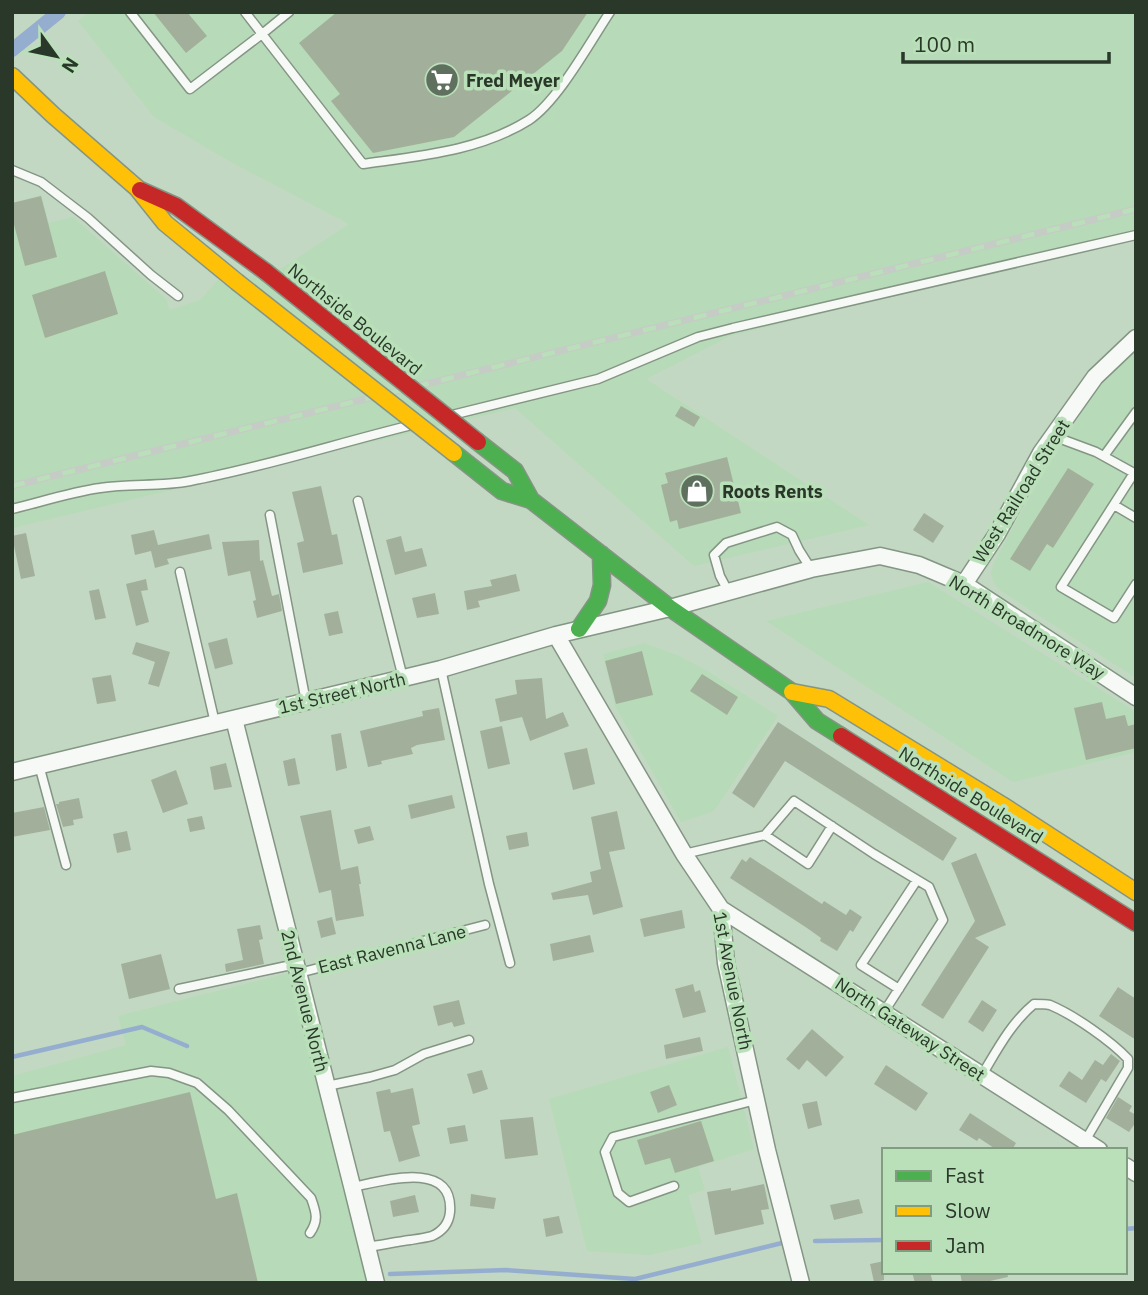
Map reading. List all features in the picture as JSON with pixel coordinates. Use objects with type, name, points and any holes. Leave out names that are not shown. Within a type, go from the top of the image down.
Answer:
[{"type":"main road","name":"Northside Boulevard","points":[[12,76],[137,188],[165,223],[502,491],[531,500],[670,608],[792,692],[817,721],[1136,923]]},
{"type":"main road","name":"Northside Boulevard","points":[[137,188],[176,206],[266,272],[515,471],[531,500]]},
{"type":"main road","points":[[579,629],[598,601],[602,585],[601,554]]},
{"type":"main road","name":"Northside Boulevard","points":[[792,692],[829,699],[1002,805],[1136,892]]},
{"type":"street","name":"West Railroad Street","points":[[964,584],[997,534],[1041,453],[1095,377],[1134,341]]},
{"type":"street","name":"North Broadmore Way","points":[[670,608],[811,569],[880,555],[919,565],[964,584],[1136,697]]},
{"type":"street","name":"1st Street North","points":[[12,772],[441,669],[555,635],[670,608]]},
{"type":"street","name":"1st Avenue North","points":[[555,635],[684,854],[721,909],[726,962],[767,1150],[801,1283]]},
{"type":"street","name":"2nd Avenue North","points":[[234,719],[376,1283]]},
{"type":"street","name":"North Gateway Street","points":[[721,909],[1096,1148]]},
{"type":"lane","points":[[130,12],[190,89],[289,12]]},
{"type":"lane","points":[[245,12],[363,164],[454,150],[493,138],[530,119],[551,98],[610,12]]},
{"type":"lane","points":[[12,170],[41,182],[88,218],[178,296]]},
{"type":"lane","points":[[437,419],[598,379],[698,337],[1136,235]]},
{"type":"lane","points":[[1104,456],[1136,412]]},
{"type":"lane","points":[[12,509],[99,488],[158,486],[222,475],[425,422]]},
{"type":"lane","points":[[1053,436],[1104,456],[1134,473],[1061,587],[1114,618],[1136,584]]},
{"type":"lane","points":[[358,501],[403,678]]},
{"type":"lane","points":[[1114,505],[1136,518]]},
{"type":"lane","points":[[270,515],[306,702]]},
{"type":"lane","points":[[729,593],[720,576],[714,555],[726,543],[777,527],[792,535],[811,569]]},
{"type":"lane","points":[[180,572],[215,723]]},
{"type":"lane","points":[[441,669],[486,870],[510,963]]},
{"type":"lane","points":[[39,765],[65,865]]},
{"type":"lane","points":[[684,854],[765,835],[794,801],[929,887],[943,920],[884,1012]]},
{"type":"lane","points":[[765,835],[808,864],[832,826]]},
{"type":"lane","points":[[899,989],[861,965],[917,880]]},
{"type":"lane","name":"East Ravenna Lane","points":[[179,989],[297,969],[485,925]]},
{"type":"lane","points":[[982,1075],[1008,1033],[1023,1013],[1034,1004],[1048,1004],[1085,1025],[1119,1049],[1128,1059],[1128,1068],[1085,1141]]},
{"type":"lane","points":[[327,1086],[396,1070],[424,1054],[469,1040]]},
{"type":"lane","points":[[12,1098],[151,1071],[169,1073],[197,1083],[228,1110],[311,1198],[316,1210],[316,1225],[310,1233]]},
{"type":"lane","points":[[674,1186],[629,1202],[618,1193],[605,1152],[613,1137],[757,1100]]},
{"type":"lane","points":[[353,1187],[394,1179],[425,1177],[436,1181],[446,1190],[451,1201],[450,1219],[444,1229],[430,1236],[367,1247]]},
{"type":"shaded area","points":[[89,12],[1136,12],[1136,237],[730,336],[646,379],[869,525],[694,566],[515,408],[12,528],[12,203],[41,195],[49,223],[73,217],[166,299],[170,310],[200,300],[218,280],[223,284],[282,268],[349,224],[231,162],[154,117],[78,21]]},
{"type":"shaded area","points":[[1136,347],[1136,678],[1001,591],[995,585],[991,574],[994,562],[1041,477],[1112,365]]},
{"type":"shaded area","points":[[928,582],[1136,712],[1136,752],[1013,782],[766,621]]},
{"type":"shaded area","points":[[644,643],[677,655],[704,669],[778,716],[714,811],[681,822],[615,706],[603,654]]},
{"type":"shaded area","points":[[289,973],[368,1283],[12,1283],[12,1076],[126,1045],[118,1016]]},
{"type":"shaded area","points":[[728,1047],[754,1149],[698,1167],[705,1190],[688,1195],[702,1243],[649,1255],[587,1251],[549,1099]]},
{"type":"building","points":[[153,12],[187,12],[207,36],[186,53]]},
{"type":"building","name":"Fred Meyer","points":[[337,12],[588,12],[562,51],[454,137],[373,153],[331,101],[340,94],[299,43]]},
{"type":"building","points":[[41,196],[57,257],[25,266],[12,217],[12,203]]},
{"type":"building","points":[[105,271],[118,314],[45,338],[32,295]]},
{"type":"building","points":[[681,406],[700,417],[694,427],[675,416]]},
{"type":"building","points":[[727,457],[741,513],[679,529],[677,520],[670,522],[661,485],[668,483],[665,473]]},
{"type":"building","points":[[1068,468],[1094,484],[1053,548],[1047,544],[1030,571],[1010,559]]},
{"type":"building","points":[[321,486],[332,535],[337,534],[343,564],[303,573],[297,543],[304,541],[292,492]]},
{"type":"building","points":[[924,513],[944,526],[933,543],[913,530]]},
{"type":"building","points":[[154,530],[158,545],[209,534],[212,549],[167,559],[169,564],[155,568],[151,551],[135,555],[131,535]]},
{"type":"building","points":[[26,533],[35,576],[21,579],[12,536]]},
{"type":"building","points":[[401,536],[405,552],[422,548],[427,566],[395,575],[386,540]]},
{"type":"building","points":[[259,540],[260,561],[263,560],[272,596],[279,594],[282,611],[257,618],[250,571],[228,576],[222,542]]},
{"type":"building","points":[[516,574],[520,591],[478,601],[480,607],[467,610],[464,591],[492,586],[490,580]]},
{"type":"building","points":[[146,579],[148,590],[141,591],[149,622],[136,626],[126,584]]},
{"type":"building","points":[[99,589],[106,618],[95,620],[89,591]]},
{"type":"building","points":[[435,593],[439,614],[417,618],[412,598]]},
{"type":"building","points":[[338,611],[343,633],[329,636],[324,614]]},
{"type":"building","points":[[227,638],[233,664],[215,669],[208,643]]},
{"type":"building","points":[[136,642],[170,652],[159,687],[148,684],[155,662],[132,654]]},
{"type":"building","points":[[642,651],[653,695],[616,704],[605,661]]},
{"type":"building","points":[[702,674],[738,697],[727,715],[690,691]]},
{"type":"building","points":[[111,675],[116,701],[97,704],[92,678]]},
{"type":"building","points":[[542,678],[546,719],[563,712],[569,726],[530,741],[522,717],[500,722],[495,699],[517,694],[515,680]]},
{"type":"building","points":[[1102,702],[1106,719],[1125,715],[1128,726],[1136,724],[1136,748],[1086,760],[1074,708]]},
{"type":"building","points":[[439,708],[445,740],[417,745],[411,748],[413,754],[381,761],[382,764],[368,767],[360,731],[423,716],[422,711]]},
{"type":"building","points":[[778,722],[957,838],[943,861],[785,761],[754,808],[732,793]]},
{"type":"building","points":[[502,726],[510,764],[488,769],[480,731]]},
{"type":"building","points":[[341,733],[347,768],[336,771],[331,735]]},
{"type":"building","points":[[587,748],[595,784],[573,790],[564,753]]},
{"type":"building","points":[[295,758],[300,784],[288,786],[283,761]]},
{"type":"building","points":[[226,763],[232,787],[214,790],[210,767]]},
{"type":"building","points":[[176,770],[188,804],[163,813],[151,780]]},
{"type":"building","points":[[452,795],[455,808],[411,819],[408,805]]},
{"type":"building","points":[[79,798],[83,818],[73,820],[74,825],[63,827],[56,804]]},
{"type":"building","points":[[44,807],[50,830],[12,837],[12,813]]},
{"type":"building","points":[[331,810],[341,870],[358,866],[364,916],[336,921],[331,890],[319,893],[300,816]]},
{"type":"building","points":[[617,811],[625,849],[609,852],[623,907],[593,915],[588,895],[553,900],[551,893],[592,882],[590,872],[601,869],[591,817]]},
{"type":"building","points":[[202,816],[205,829],[190,832],[187,819]]},
{"type":"building","points":[[370,826],[374,840],[358,844],[354,830]]},
{"type":"building","points":[[127,831],[131,850],[117,853],[113,834]]},
{"type":"building","points":[[527,832],[529,846],[509,850],[506,836]]},
{"type":"building","points":[[976,853],[1006,925],[975,938],[989,947],[943,1019],[921,1005],[975,921],[951,863]]},
{"type":"building","points":[[750,857],[822,904],[824,901],[846,915],[850,909],[862,917],[837,951],[730,878],[742,859],[746,862]]},
{"type":"building","points":[[682,910],[685,928],[644,937],[640,919]]},
{"type":"building","points":[[332,917],[336,934],[321,938],[317,921]]},
{"type":"building","points":[[260,925],[263,939],[259,940],[264,964],[226,972],[225,964],[243,960],[237,929]]},
{"type":"building","points":[[590,935],[594,952],[553,961],[550,944]]},
{"type":"building","points":[[161,954],[170,989],[129,999],[121,964]]},
{"type":"building","points":[[693,984],[695,992],[700,990],[706,1012],[683,1018],[675,989]]},
{"type":"building","points":[[1118,987],[1136,999],[1136,1040],[1099,1016]]},
{"type":"building","points":[[459,1000],[465,1024],[454,1027],[452,1022],[438,1026],[433,1006]]},
{"type":"building","points":[[982,1000],[997,1010],[983,1032],[968,1022]]},
{"type":"building","points":[[812,1029],[844,1057],[826,1077],[807,1060],[799,1070],[786,1059]]},
{"type":"building","points":[[700,1037],[703,1051],[666,1059],[664,1045]]},
{"type":"building","points":[[1111,1054],[1120,1061],[1106,1082],[1101,1079],[1086,1103],[1059,1086],[1069,1071],[1082,1080],[1095,1060],[1103,1065]]},
{"type":"building","points":[[886,1065],[928,1093],[916,1111],[874,1084]]},
{"type":"building","points":[[482,1070],[488,1089],[473,1094],[467,1074]]},
{"type":"building","points":[[669,1085],[677,1105],[658,1113],[650,1092]]},
{"type":"building","points":[[413,1088],[420,1124],[412,1126],[420,1156],[399,1162],[390,1131],[384,1132],[376,1092],[390,1089],[391,1093]]},
{"type":"building","points":[[190,1092],[216,1199],[237,1193],[258,1283],[12,1283],[12,1135]]},
{"type":"building","points":[[1118,1097],[1132,1106],[1129,1111],[1136,1115],[1136,1122],[1129,1132],[1106,1118]]},
{"type":"building","points":[[817,1101],[822,1125],[808,1129],[802,1104]]},
{"type":"building","points":[[970,1113],[1016,1143],[1013,1148],[994,1148],[959,1130]]},
{"type":"building","points":[[533,1117],[538,1155],[505,1159],[500,1120]]},
{"type":"building","points":[[701,1121],[714,1161],[675,1173],[670,1158],[645,1165],[637,1140]]},
{"type":"building","points":[[465,1125],[468,1141],[450,1144],[447,1128]]},
{"type":"building","points":[[764,1184],[769,1209],[761,1210],[764,1224],[715,1235],[707,1192],[731,1188],[731,1191]]},
{"type":"building","points":[[471,1194],[496,1198],[494,1209],[470,1206]]},
{"type":"building","points":[[415,1195],[419,1212],[393,1217],[390,1201]]},
{"type":"building","points":[[859,1199],[863,1213],[834,1220],[830,1205]]},
{"type":"building","points":[[559,1216],[563,1233],[546,1237],[543,1219]]},
{"type":"building","points":[[882,1261],[884,1280],[874,1282],[870,1264]]},
{"type":"building","points":[[913,1274],[931,1274],[933,1283],[915,1283]]},
{"type":"building","points":[[960,1274],[1007,1274],[1008,1277],[981,1283],[962,1283]]},
{"type":"waterway","points":[[12,50],[59,12]]},
{"type":"waterway","points":[[12,1057],[142,1027],[187,1046]]},
{"type":"waterway","points":[[1127,1229],[1136,1228]]},
{"type":"waterway","points":[[815,1241],[882,1240]]},
{"type":"waterway","points":[[390,1274],[506,1270],[635,1279],[782,1243]]},
{"type":"railway","points":[[12,486],[1136,209]]},
{"type":"traffic: fast","points":[[478,442],[515,471],[531,500]]},
{"type":"traffic: fast","points":[[454,453],[502,491],[531,500],[670,608],[792,692],[817,721],[841,736]]},
{"type":"traffic: fast","points":[[579,629],[598,601],[602,585],[601,554]]},
{"type":"traffic: slow","points":[[12,76],[137,188],[165,223],[237,282]]},
{"type":"traffic: slow","points":[[237,282],[454,453]]},
{"type":"traffic: slow","points":[[792,692],[829,699],[1002,805],[1136,892]]},
{"type":"traffic: jam","points":[[140,190],[176,206],[266,272]]},
{"type":"traffic: jam","points":[[266,272],[478,442]]},
{"type":"traffic: jam","points":[[841,736],[1136,923]]},
{"type":"place","name":"Fred Meyer","points":[[442,80]]},
{"type":"place","name":"Roots Rents","points":[[697,491]]}]
